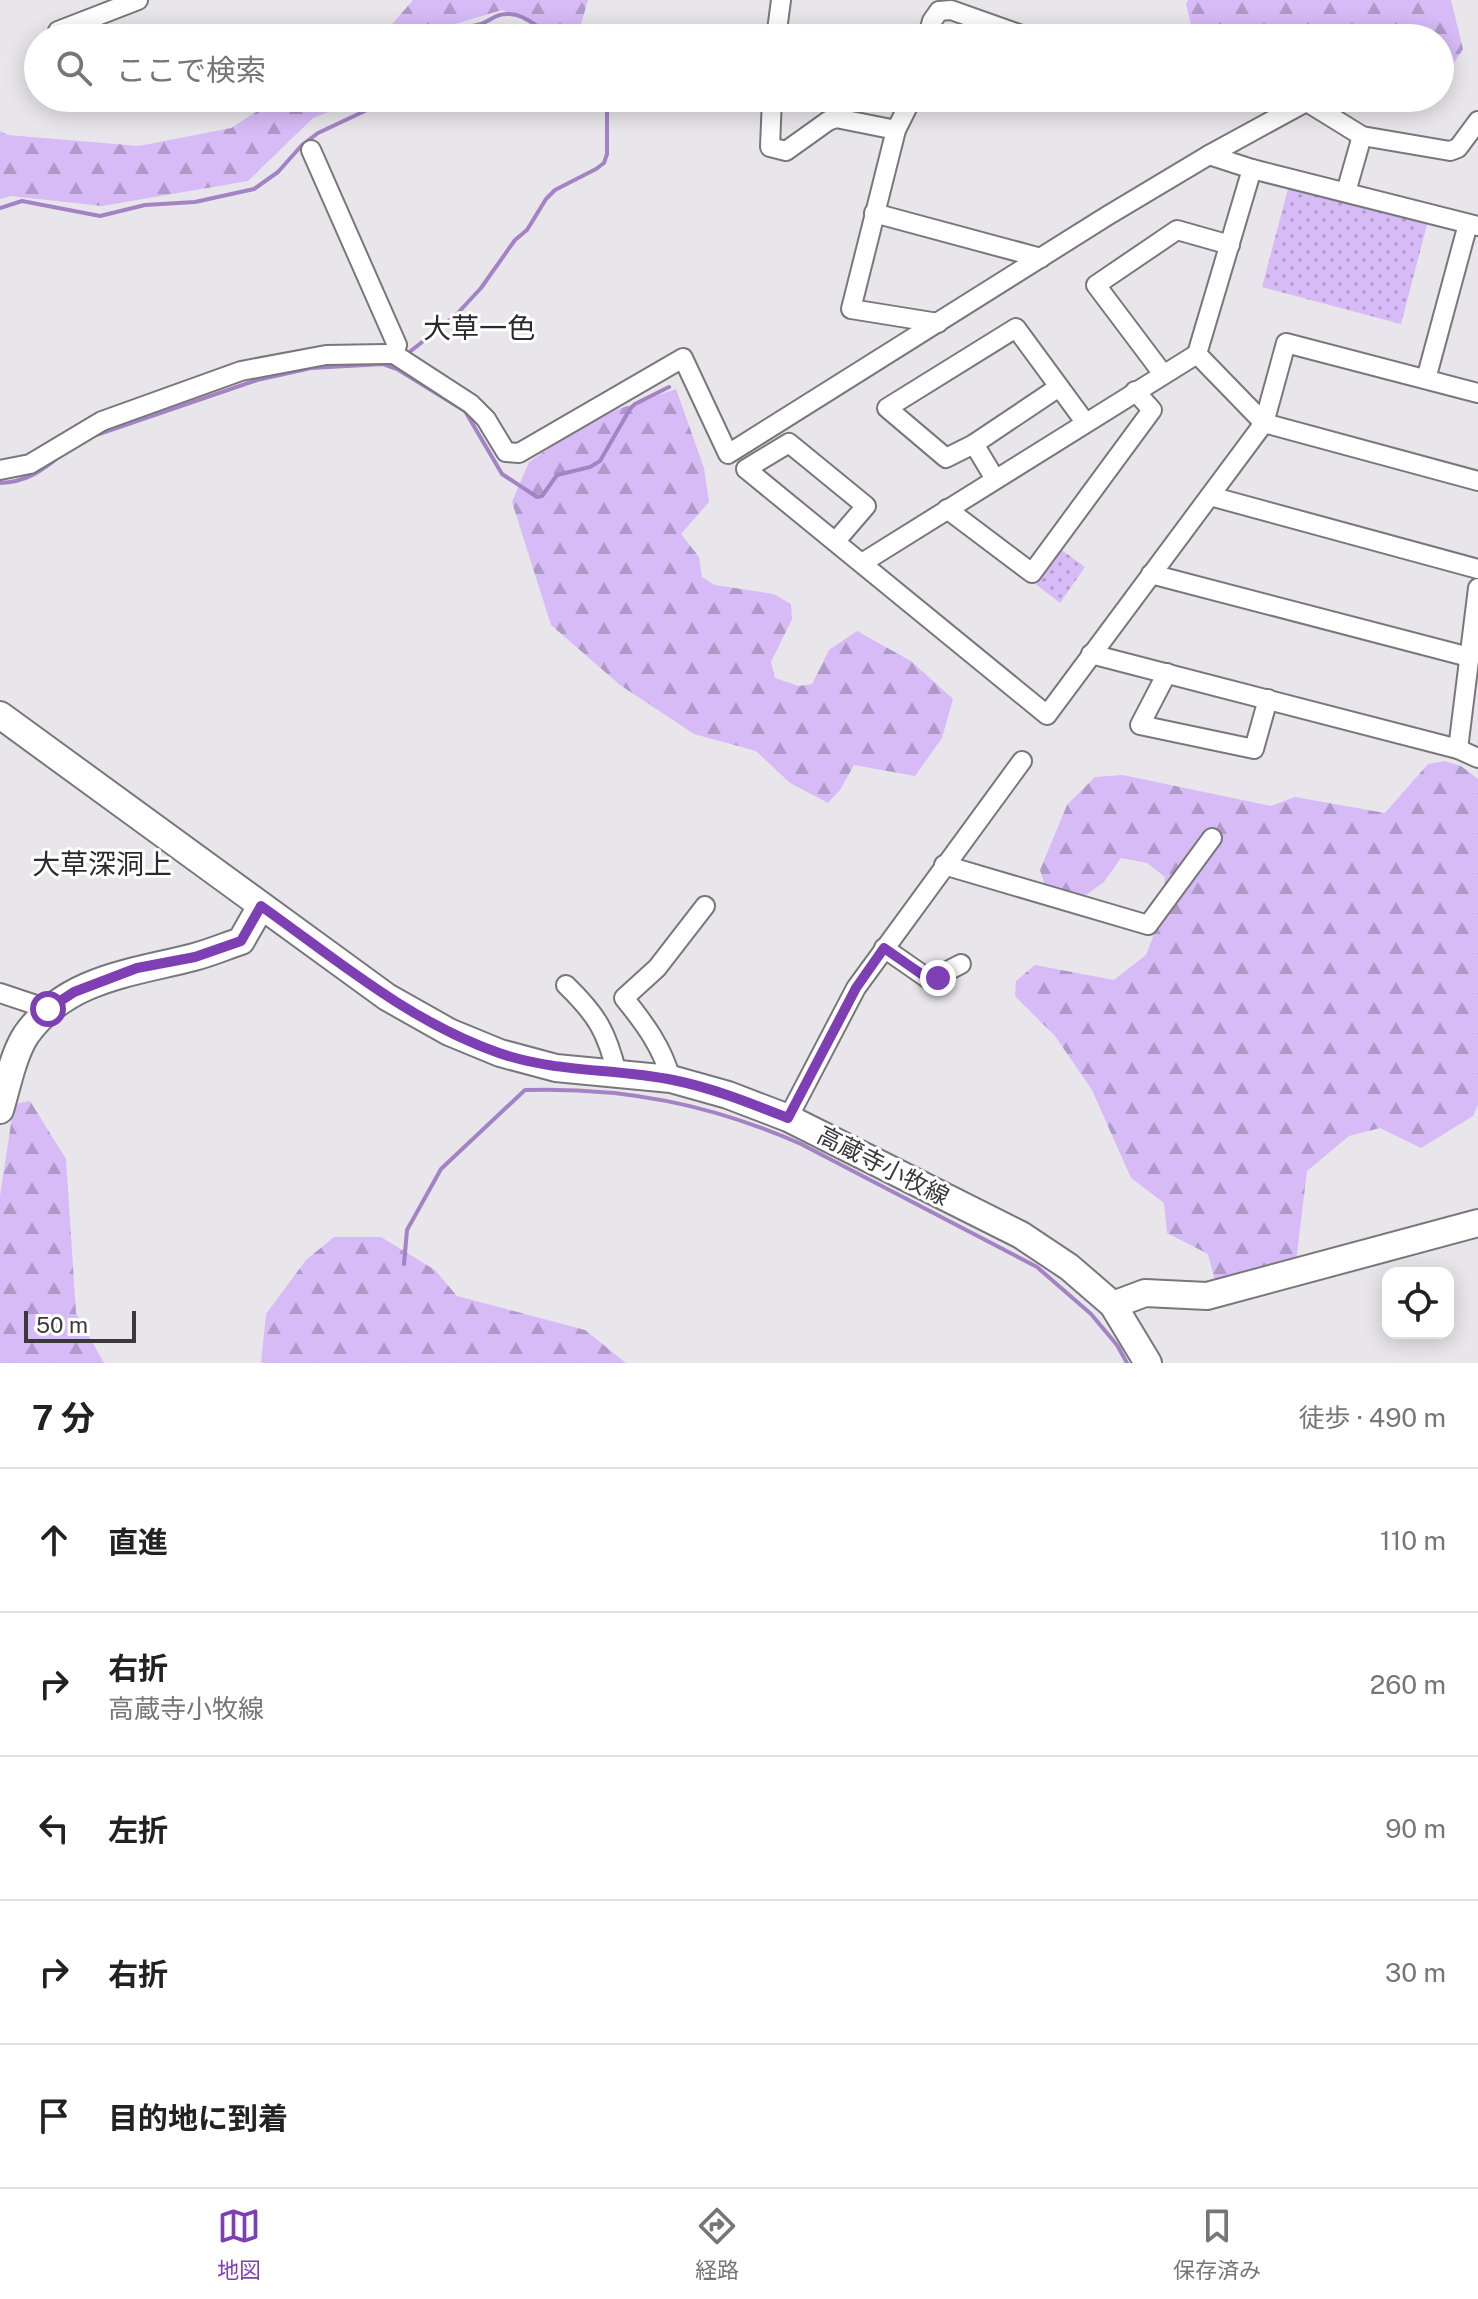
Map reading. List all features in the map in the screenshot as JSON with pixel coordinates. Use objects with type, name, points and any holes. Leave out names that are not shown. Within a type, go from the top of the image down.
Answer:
[{"type":"main road","name":"高蔵寺小牧線","points":[[0,715],[387,997],[449,1032],[500,1053],[556,1068],[671,1079],[728,1095],[788,1118],[1021,1235],[1069,1267],[1113,1305],[1148,1363]]},
{"type":"main road","points":[[0,1110],[25,1037],[48,1009],[74,992],[137,968],[195,957],[241,941],[261,906]]},
{"type":"main road","points":[[1113,1305],[1145,1293],[1207,1296],[1478,1223]]},
{"type":"street","points":[[76,24],[138,0]]},
{"type":"street","points":[[778,24],[781,0]]},
{"type":"street","points":[[931,24],[939,11],[951,10],[990,24]]},
{"type":"street","points":[[771,112],[770,147],[786,151],[836,118],[896,130]]},
{"type":"street","points":[[905,112],[896,130],[851,309],[938,323]]},
{"type":"street","points":[[0,470],[30,464],[102,421],[241,371],[326,355],[394,354],[471,404],[486,419],[506,452],[519,453],[683,358],[728,454],[1209,155],[1287,112]]},
{"type":"street","points":[[1323,112],[1362,136],[1450,151],[1458,148],[1478,121]]},
{"type":"street","points":[[1346,192],[1362,136]]},
{"type":"street","points":[[311,150],[397,345],[394,354]]},
{"type":"street","points":[[1209,155],[1252,169],[1473,225],[1426,379]]},
{"type":"street","points":[[862,563],[1197,354],[1252,169]]},
{"type":"street","points":[[874,213],[1041,258]]},
{"type":"street","points":[[1163,374],[1096,285],[1177,230],[1230,245]]},
{"type":"street","points":[[1059,387],[974,444],[946,458],[887,408],[1016,328],[1085,422]]},
{"type":"street","points":[[835,542],[866,506],[789,443],[746,469],[835,542],[862,563],[1047,715],[1264,423],[1286,343],[1478,393]]},
{"type":"street","points":[[1197,354],[1264,423],[1478,481]]},
{"type":"street","points":[[947,509],[1032,573],[1152,410],[1135,391]]},
{"type":"street","points":[[974,444],[995,479]]},
{"type":"street","points":[[1210,496],[1478,569]]},
{"type":"street","points":[[1151,574],[1469,657]]},
{"type":"street","points":[[1458,749],[1478,588]]},
{"type":"street","points":[[1091,654],[1458,749],[1478,758]]},
{"type":"street","points":[[1167,673],[1140,725],[1254,749],[1268,699]]},
{"type":"street","points":[[788,1118],[856,988],[1022,761]]},
{"type":"street","points":[[944,865],[1148,925],[1212,838]]},
{"type":"street","points":[[671,1079],[665,1057],[648,1028],[624,998],[657,968],[705,906]]},
{"type":"street","points":[[884,948],[930,980],[961,964]]},
{"type":"street","points":[[566,985],[586,1004],[609,1038],[617,1074]]},
{"type":"street","points":[[0,993],[48,1009]]},
{"type":"green space","points":[[413,0],[588,0],[581,24],[535,24],[502,10],[455,24],[392,24]]},
{"type":"green space","points":[[1188,0],[1451,0],[1463,49],[1454,63],[1454,24],[1191,24],[1186,4]]},
{"type":"green space","points":[[256,112],[328,112],[313,118],[248,181],[102,206],[11,196],[0,199],[0,131],[8,135],[139,146],[231,128]]},
{"type":"green space","points":[[1289,185],[1428,221],[1401,324],[1262,287]]},
{"type":"green space","points":[[676,389],[704,468],[709,502],[681,534],[699,557],[702,577],[715,585],[774,594],[791,604],[792,619],[771,662],[775,678],[799,686],[812,684],[829,650],[857,631],[911,661],[953,699],[942,738],[915,776],[854,765],[840,790],[828,803],[790,783],[756,751],[694,734],[620,685],[551,625],[512,502],[529,462],[593,418]]},
{"type":"green space","points":[[1059,548],[1085,567],[1060,603],[1033,582]]},
{"type":"green space","points":[[1445,761],[1461,766],[1478,779],[1478,1105],[1473,1116],[1421,1148],[1380,1128],[1349,1136],[1307,1171],[1296,1262],[1215,1281],[1208,1254],[1167,1233],[1164,1203],[1131,1178],[1092,1090],[1055,1036],[1015,996],[1016,981],[1035,965],[1114,980],[1146,955],[1161,916],[1165,877],[1147,863],[1121,858],[1104,882],[1086,895],[1046,889],[1040,870],[1067,805],[1095,777],[1123,775],[1271,806],[1295,797],[1385,813],[1428,764]]},
{"type":"green space","points":[[30,1101],[66,1159],[76,1313],[104,1363],[0,1363],[0,1196],[14,1104]]},
{"type":"green space","points":[[334,1237],[381,1237],[435,1270],[457,1296],[585,1330],[626,1363],[261,1363],[266,1314],[306,1260]]},
{"type":"waterway","points":[[481,24],[505,14],[521,17],[534,24]]},
{"type":"waterway","points":[[0,208],[22,201],[100,216],[145,205],[195,202],[254,189],[278,172],[302,145],[318,133],[363,112]]},
{"type":"waterway","points":[[407,354],[456,315],[481,288],[555,190],[604,163],[607,154],[607,112]]},
{"type":"waterway","points":[[96,435],[257,380],[311,368],[383,364],[397,369],[465,411],[502,474],[537,497],[542,496],[557,475],[590,467],[600,461],[630,409],[669,387]]},
{"type":"waterway","points":[[0,483],[33,475],[61,455]]},
{"type":"waterway","points":[[404,1264],[407,1230],[441,1169],[525,1090],[632,1095],[733,1118],[801,1144],[1037,1267],[1091,1314],[1117,1345],[1127,1363]]},
{"type":"district","name":"大草一色","points":[[479,328]]},
{"type":"district","name":"大草深洞上","points":[[102,864]]},
{"type":"route","points":[[48,1009],[74,992],[137,968],[195,957],[241,941],[261,906],[387,997],[449,1032],[500,1053],[556,1068],[671,1079],[728,1095],[788,1118],[856,988],[884,948],[930,980],[938,978]]}]
